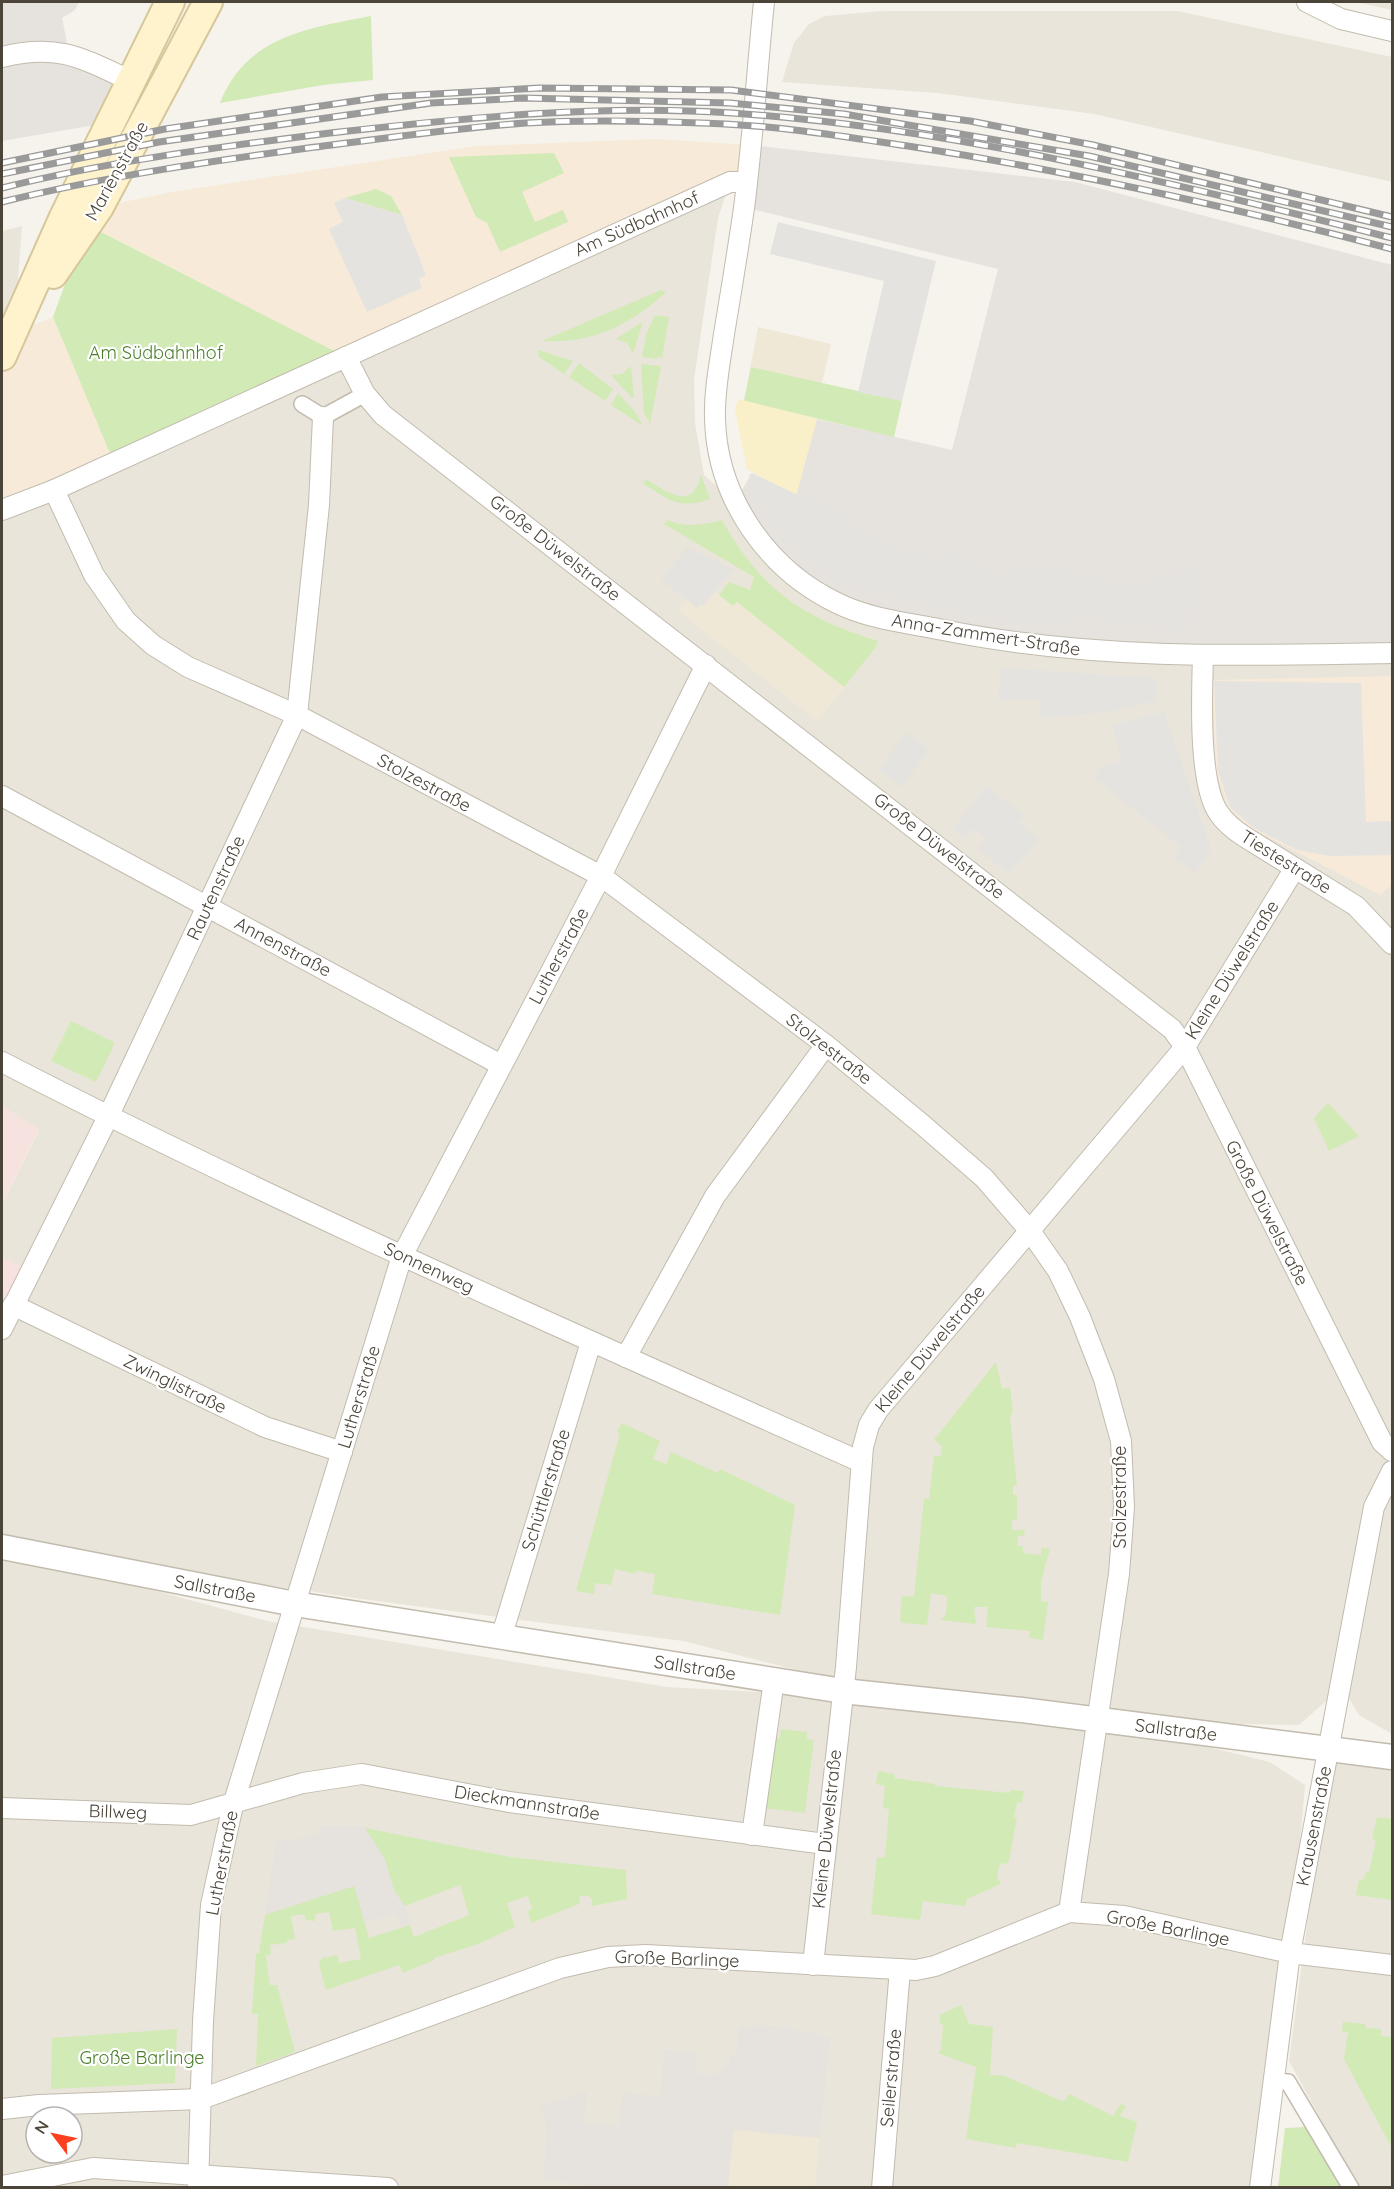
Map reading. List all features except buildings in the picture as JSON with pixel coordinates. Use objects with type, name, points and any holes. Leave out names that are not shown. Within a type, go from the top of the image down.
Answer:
[{"type":"main road","name":"Marienstraße","points":[[8,345],[64,217],[170,2]]},
{"type":"main road","name":"Marienstraße","points":[[8,345],[99,207],[208,2]]},
{"type":"street","points":[[747,182],[764,2]]},
{"type":"street","points":[[1307,2],[1341,19],[1392,31]]},
{"type":"street","points":[[2,57],[23,52],[69,53],[131,81]]},
{"type":"street","name":"Am Südbahnhof","points":[[2,510],[54,490],[730,182],[747,182]]},
{"type":"street","name":"Anna-Zammert-Straße","points":[[747,182],[717,379],[715,420],[719,451],[735,502],[766,550],[781,567],[838,604],[886,619],[1049,647],[1099,653],[1203,656],[1392,653]]},
{"type":"street","name":"Große Düwelstraße","points":[[346,357],[365,394],[383,416],[1172,1029],[1185,1047],[1382,1442],[1392,1450]]},
{"type":"street","points":[[302,404],[323,417],[365,394]]},
{"type":"street","name":"Rautenstraße","points":[[2,1329],[108,1117],[297,715],[319,505],[323,417]]},
{"type":"street","name":"Stolzestraße","points":[[54,490],[94,575],[126,621],[153,645],[188,667],[297,715],[601,876],[826,1045],[984,1178],[1030,1231],[1058,1271],[1080,1317],[1104,1379],[1121,1442],[1124,1507],[1119,1574],[1069,1912]]},
{"type":"street","name":"Tiestestraße","points":[[1203,656],[1206,770],[1217,810],[1229,826],[1356,906],[1392,944]]},
{"type":"street","name":"Lutherstraße","points":[[198,2181],[211,1905],[232,1805],[402,1256],[601,876],[706,665]]},
{"type":"street","name":"Annenstraße","points":[[2,796],[501,1065]]},
{"type":"street","name":"Kleine Düwelstraße","points":[[813,1965],[843,1691],[861,1462],[869,1425],[878,1410],[1185,1047],[1295,868]]},
{"type":"street","points":[[626,1357],[715,1196],[826,1045]]},
{"type":"street","name":"Sonnenweg","points":[[2,1062],[108,1117],[402,1256],[861,1462]]},
{"type":"street","name":"Zwinglistraße","points":[[13,1305],[266,1427],[342,1452]]},
{"type":"street","name":"Schüttlerstraße","points":[[501,1638],[591,1342]]},
{"type":"street","name":"Krausenstraße","points":[[1260,2187],[1290,1953],[1374,1507],[1392,1471]]},
{"type":"street","name":"Sallstraße","points":[[2,1547],[295,1604],[843,1691],[1098,1720],[1392,1758]]},
{"type":"street","points":[[752,1835],[774,1680]]},
{"type":"street","name":"Dieckmannstraße","points":[[232,1805],[303,1783],[362,1774],[509,1802],[825,1844]]},
{"type":"street","name":"Billweg","points":[[2,1808],[191,1815],[232,1805]]},
{"type":"street","name":"Große Barlinge","points":[[2,2109],[39,2105],[201,2099],[585,1961],[646,1955],[900,1969],[935,1966],[1069,1912],[1124,1916],[1290,1953],[1392,1965]]},
{"type":"street","name":"Seilerstraße","points":[[883,2187],[900,1969]]},
{"type":"street","points":[[1274,2081],[1288,2082],[1351,2187]]},
{"type":"street","points":[[2,2186],[93,2168],[198,2181],[388,2187]]},
{"type":"shaded area","points":[[2,2],[79,2],[75,10],[62,18],[69,53],[131,81],[112,122],[2,141]]},
{"type":"shaded area","points":[[1356,2],[1392,2],[1392,10]]},
{"type":"shaded area","points":[[883,11],[1177,11],[1392,57],[1392,182],[1094,114],[938,93],[782,82],[794,43],[809,24],[825,16]]},
{"type":"shaded area","points":[[655,139],[751,145],[747,182],[346,357],[95,229],[99,207],[172,192],[476,146]]},
{"type":"shaded area","points":[[751,145],[1075,182],[1392,265],[1392,653],[1195,656],[886,619],[796,578],[735,502],[752,473],[796,495],[817,419],[952,450],[998,269],[744,207]]},
{"type":"shaded area","points":[[730,182],[718,218],[694,380],[695,423],[704,475],[735,502],[1392,653],[1392,1734],[1359,1715],[1342,1687],[1299,1725],[1102,1721],[1270,1762],[1305,1785],[1290,1953],[1260,2187],[2,2187],[2,1549],[267,1621],[667,1687],[913,1700],[683,1641],[369,1600],[2,1546],[2,1328],[30,1271],[2,1257],[2,1205],[39,1130],[2,1106],[2,510]]},
{"type":"shaded area","points":[[345,198],[402,215],[426,275],[419,279],[422,288],[367,312],[329,229],[343,222],[334,203]]},
{"type":"shaded area","points":[[778,222],[936,261],[902,401],[858,392],[884,281],[770,254]]},
{"type":"shaded area","points":[[22,226],[14,333],[2,356],[2,231]]},
{"type":"shaded area","points":[[53,317],[114,463],[2,510],[2,359],[14,333]]},
{"type":"shaded area","points":[[758,327],[831,344],[822,383],[902,401],[744,401]]},
{"type":"shaded area","points":[[752,473],[848,519],[846,528],[906,553],[945,564],[949,551],[965,556],[963,565],[1013,578],[1016,568],[1028,571],[1030,565],[1140,590],[1185,570],[1197,572],[1185,629],[1065,613],[1064,625],[997,618],[851,585],[820,568],[787,539],[761,506],[749,475]]},
{"type":"shaded area","points":[[687,547],[733,569],[703,606],[700,604],[697,608],[661,579]]},
{"type":"shaded area","points":[[729,582],[876,647],[817,721],[678,611],[687,600],[697,608],[701,604],[703,606],[715,592],[719,595]]},
{"type":"shaded area","points":[[1001,668],[1156,678],[1156,701],[1113,711],[1041,719],[1040,700],[998,700]]},
{"type":"shaded area","points":[[1392,676],[1392,885],[1380,895],[1249,827],[1228,807],[1216,772],[1212,680]]},
{"type":"shaded area","points":[[1214,681],[1361,683],[1366,822],[1392,821],[1392,855],[1330,856],[1297,850],[1252,827],[1230,807],[1218,771]]},
{"type":"shaded area","points":[[1164,712],[1211,849],[1195,873],[1174,858],[1181,847],[1094,778],[1100,767],[1121,761],[1113,725]]},
{"type":"shaded area","points":[[905,732],[929,750],[902,787],[879,770]]},
{"type":"shaded area","points":[[986,786],[1024,815],[1018,823],[1039,839],[1009,874],[978,849],[986,838],[973,828],[965,838],[953,828]]},
{"type":"shaded area","points":[[2,1106],[39,1129],[2,1205]]},
{"type":"shaded area","points":[[2,1257],[30,1270],[2,1328]]},
{"type":"shaded area","points":[[1330,1752],[1392,1758],[1392,2187],[1358,2187],[1289,2061]]},
{"type":"shaded area","points":[[320,1826],[366,1826],[385,1859],[394,1890],[405,1906],[410,1925],[401,1928],[396,1914],[364,1922],[353,1886],[265,1915],[276,1842],[288,1838],[289,1842],[321,1832]]},
{"type":"shaded area","points":[[755,2025],[793,2028],[793,2031],[815,2033],[830,2039],[819,2138],[734,2130],[728,2187],[604,2188],[544,2180],[547,2127],[540,2106],[587,2092],[584,2123],[619,2126],[622,2093],[657,2096],[661,2093],[664,2050],[697,2053],[695,2073],[715,2075],[729,2063],[730,2056],[736,2056],[739,2026],[754,2027]]},
{"type":"shaded area","points":[[734,2130],[819,2138],[815,2187],[728,2187]]},
{"type":"green space","points":[[371,16],[373,80],[323,85],[220,103],[231,81],[246,63],[263,49],[303,31]]},
{"type":"green space","points":[[554,153],[564,173],[522,192],[535,222],[563,210],[568,222],[500,252],[487,223],[476,217],[449,157]]},
{"type":"green space","points":[[376,189],[391,196],[402,215],[345,198]]},
{"type":"green space","name":"Am Südbahnhof","points":[[86,226],[346,357],[114,463],[53,317]]},
{"type":"green space","points":[[661,290],[666,292],[652,304],[609,330],[577,339],[542,341]]},
{"type":"green space","points":[[655,315],[669,317],[662,359],[659,356],[656,359],[642,357],[646,335]]},
{"type":"green space","points":[[641,323],[633,354],[627,343],[616,339]]},
{"type":"green space","points":[[538,350],[573,361],[564,374],[539,357]]},
{"type":"green space","points":[[579,363],[613,389],[605,401],[569,377]]},
{"type":"green space","points":[[641,364],[661,366],[650,424],[644,413]]},
{"type":"green space","points":[[631,366],[634,397],[632,398],[611,375],[622,374]]},
{"type":"green space","points":[[751,367],[902,401],[894,437],[744,401]]},
{"type":"green space","points":[[618,393],[635,412],[643,426],[611,405]]},
{"type":"green space","points":[[701,475],[710,499],[690,504],[675,502],[643,484],[646,479],[678,496],[686,496],[692,493],[697,486]]},
{"type":"green space","points":[[667,520],[695,525],[722,520],[737,545],[753,565],[786,598],[827,622],[878,641],[876,647],[844,687],[737,602],[733,606],[719,595],[729,582],[750,590],[754,577],[664,524]]},
{"type":"green space","points":[[71,1021],[115,1043],[96,1082],[51,1061]]},
{"type":"green space","points":[[1328,1103],[1359,1136],[1329,1151],[1314,1118]]},
{"type":"green space","points":[[996,1362],[1002,1389],[1010,1387],[1013,1411],[1010,1417],[1017,1485],[1013,1486],[1013,1495],[1017,1495],[1017,1519],[1012,1520],[1012,1530],[1025,1530],[1024,1536],[1018,1536],[1017,1545],[1023,1547],[1023,1553],[1041,1555],[1042,1548],[1050,1549],[1041,1581],[1041,1601],[1048,1602],[1043,1640],[1029,1638],[1030,1631],[986,1627],[988,1607],[974,1607],[976,1624],[941,1620],[946,1614],[947,1596],[931,1593],[927,1625],[902,1623],[900,1619],[902,1596],[914,1597],[924,1499],[929,1499],[934,1456],[941,1456],[942,1446],[934,1440]]},
{"type":"green space","points":[[622,1423],[660,1441],[653,1459],[666,1464],[671,1452],[718,1473],[720,1469],[795,1505],[780,1615],[652,1594],[655,1574],[637,1571],[635,1574],[615,1569],[611,1585],[595,1583],[594,1594],[576,1591],[620,1433],[617,1432]]},
{"type":"green space","points":[[781,1729],[807,1732],[807,1739],[814,1740],[805,1813],[763,1808],[772,1737],[780,1738]]},
{"type":"green space","points":[[878,1771],[894,1774],[895,1778],[935,1784],[935,1786],[1010,1793],[1011,1790],[1024,1791],[1022,1803],[1017,1802],[1014,1817],[1017,1818],[1009,1860],[1007,1864],[1000,1863],[997,1876],[1001,1884],[967,1899],[965,1906],[923,1901],[920,1920],[871,1914],[877,1858],[885,1857],[889,1809],[883,1808],[885,1786],[876,1784]]},
{"type":"green space","points":[[1377,1817],[1392,1819],[1392,1900],[1356,1895],[1359,1880],[1364,1879],[1366,1872],[1369,1872],[1376,1841],[1372,1839]]},
{"type":"green space","points":[[365,1828],[510,1857],[626,1870],[627,1899],[592,1906],[592,1899],[588,1896],[580,1896],[579,1904],[531,1923],[528,1911],[532,1909],[528,1896],[507,1903],[515,1927],[478,1944],[434,1958],[434,1960],[403,1973],[399,1965],[326,1990],[319,1965],[322,1958],[338,1955],[339,1963],[361,1959],[355,1928],[333,1931],[329,1912],[315,1914],[315,1921],[306,1920],[304,1914],[291,1916],[295,1939],[287,1940],[287,1943],[270,1945],[271,1954],[266,1956],[270,1985],[277,1985],[295,2052],[256,2066],[258,2014],[252,2014],[256,1953],[259,1953],[265,1915],[354,1886],[369,1938],[410,1925],[414,1937],[469,1915],[460,1885],[405,1906],[394,1890],[385,1859]]},
{"type":"green space","points":[[961,2005],[969,2024],[993,2027],[990,2075],[1005,2076],[1064,2102],[1069,2094],[1113,2116],[1121,2104],[1126,2106],[1120,2116],[1137,2122],[1128,2162],[1017,2143],[1016,2148],[966,2139],[976,2067],[938,2053],[941,2050],[943,2024],[940,2023],[940,2015]]},
{"type":"green space","points":[[1343,2022],[1366,2024],[1366,2028],[1381,2029],[1381,2036],[1392,2037],[1392,2148],[1344,2059],[1348,2032],[1342,2032]]},
{"type":"green space","name":"Große Barlinge","points":[[177,2029],[175,2083],[51,2089],[52,2038]]},
{"type":"green space","points":[[1306,2127],[1344,2187],[1278,2188],[1285,2128]]},
{"type":"sand","points":[[738,399],[817,419],[796,496],[747,469],[735,410]]},
{"type":"railway","points":[[2,163],[165,129],[382,97],[539,88],[731,90],[970,121],[1093,145],[1392,217]]},
{"type":"railway","points":[[2,174],[159,142],[431,103],[523,98],[730,103],[844,114],[1089,156],[1392,227]]},
{"type":"railway","points":[[2,188],[124,162],[330,133],[530,114],[631,110],[681,111],[816,120],[982,145],[1147,179],[1392,238]]},
{"type":"railway","points":[[2,202],[78,185],[193,165],[444,131],[551,122],[675,122],[749,125],[796,130],[974,157],[1154,192],[1392,249]]}]
